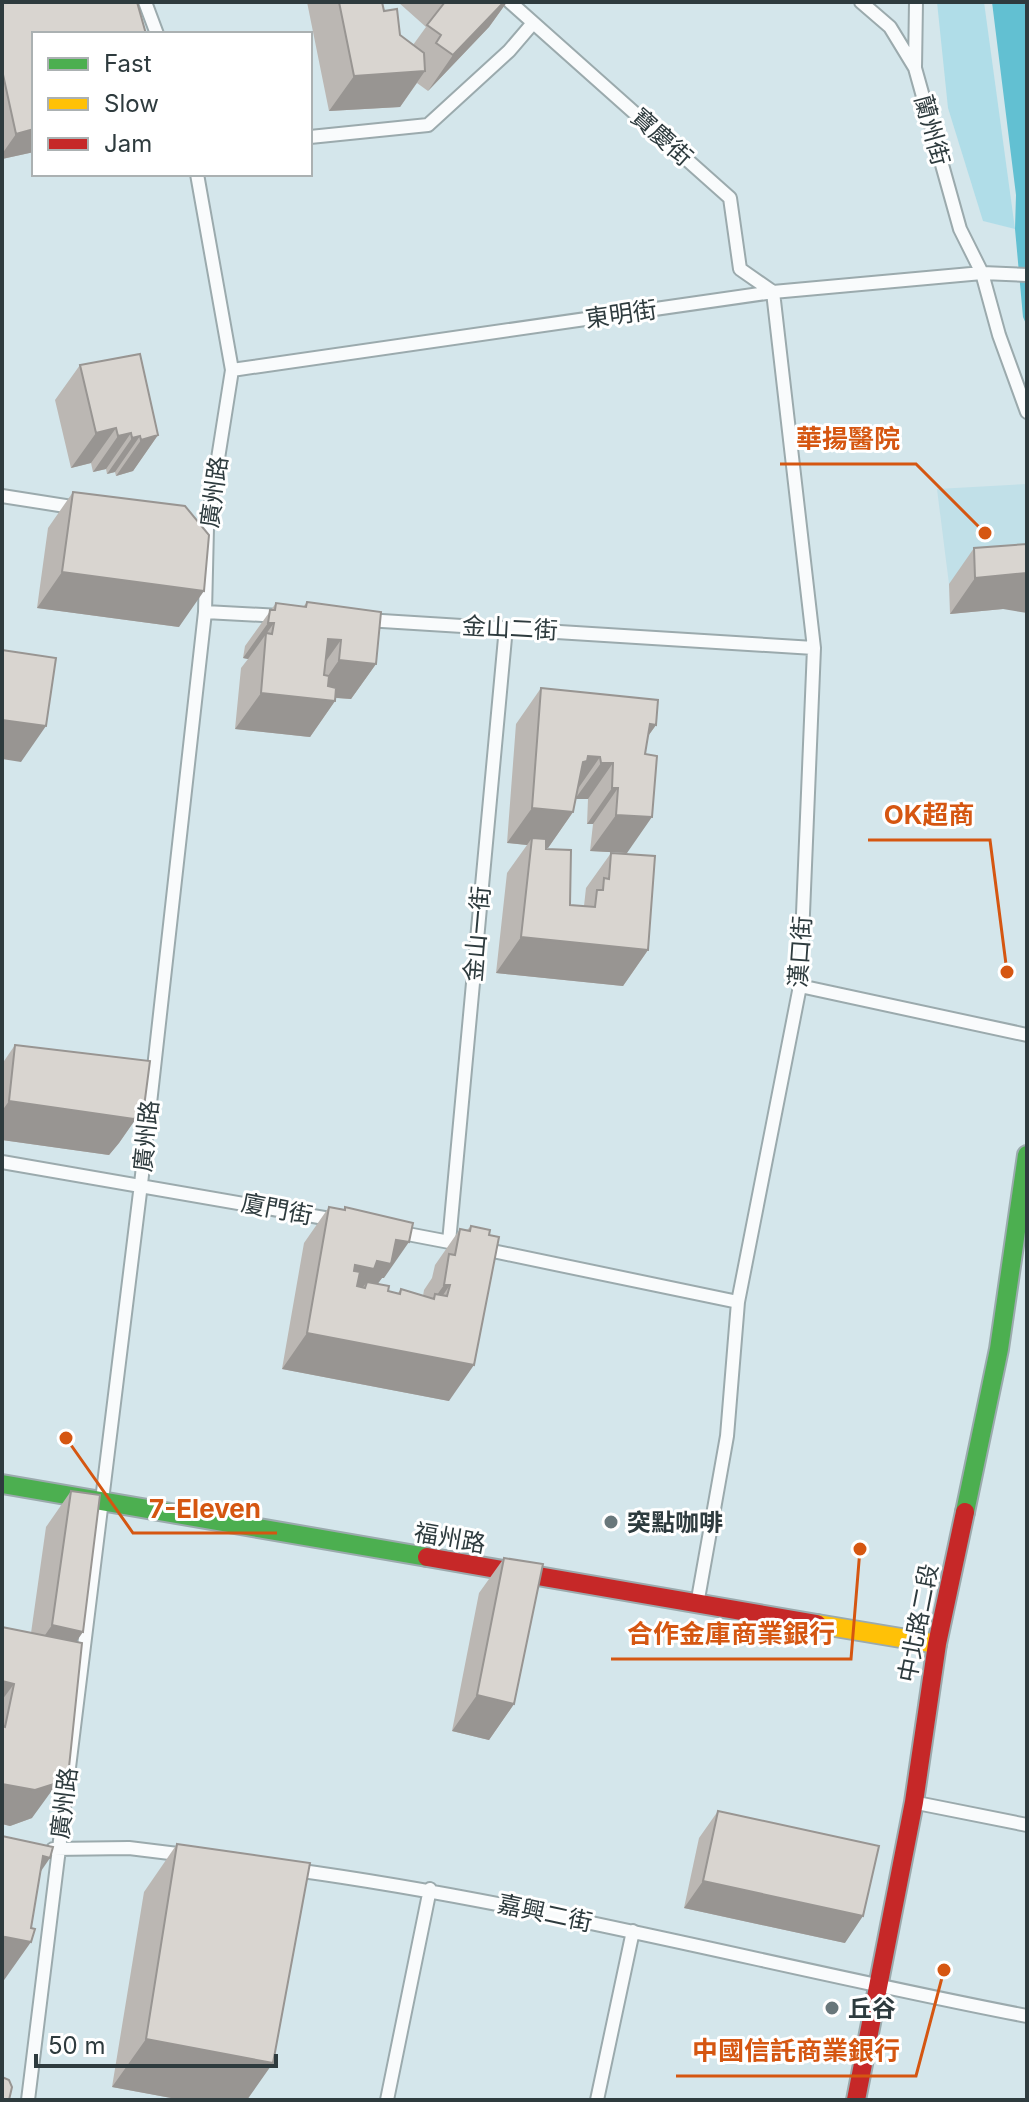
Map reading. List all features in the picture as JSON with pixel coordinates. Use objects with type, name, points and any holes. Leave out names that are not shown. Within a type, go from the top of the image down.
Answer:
[{"type":"street","name":"中北路二段","points":[[856,2100],[914,1802],[937,1644],[999,1349],[1020,1229],[1027,1155]]},
{"type":"street","name":"福州路","points":[[2,1484],[696,1606],[937,1644]]},
{"type":"lane","points":[[145,2],[156,32]]},
{"type":"lane","name":"寶慶街","points":[[510,2],[730,198],[740,269],[773,292]]},
{"type":"lane","name":"蘭州街","points":[[861,2],[890,27],[915,68],[960,229],[982,273],[999,335],[1027,412]]},
{"type":"lane","points":[[915,68],[916,2]]},
{"type":"lane","points":[[312,137],[428,125],[509,51],[533,23]]},
{"type":"lane","name":"廣州路","points":[[28,2100],[51,1849],[102,1502],[141,1184],[205,612],[207,528],[232,370],[197,176]]},
{"type":"lane","name":"東明街","points":[[232,370],[773,292],[982,273],[1027,275]]},
{"type":"lane","name":"漢口街","points":[[696,1606],[727,1436],[738,1302],[800,986],[814,648],[773,292]]},
{"type":"lane","points":[[2,496],[97,511]]},
{"type":"lane","points":[[191,525],[207,528]]},
{"type":"lane","points":[[205,612],[300,617]]},
{"type":"lane","name":"金山二街","points":[[347,619],[814,648]]},
{"type":"lane","name":"金山一街","points":[[449,1242],[506,627]]},
{"type":"lane","points":[[800,986],[1027,1035]]},
{"type":"lane","name":"廈門街","points":[[2,1162],[356,1224]]},
{"type":"lane","points":[[387,1230],[738,1302]]},
{"type":"lane","points":[[914,1802],[1027,1825]]},
{"type":"lane","points":[[51,1849],[129,1848],[193,1856]]},
{"type":"lane","name":"嘉興二街","points":[[288,1869],[430,1889],[633,1931],[876,1987],[1027,2016]]},
{"type":"lane","points":[[387,2100],[430,1889]]},
{"type":"lane","points":[[597,2100],[633,1931]]},
{"type":"shaded area","points":[[937,2],[984,2],[1015,229],[983,221],[948,108]]},
{"type":"shaded area","points":[[1027,484],[1027,578],[949,584],[937,489]]},
{"type":"water","points":[[992,2],[1027,2],[1027,326],[1023,317],[1015,229],[1016,195]]},
{"type":"building","points":[[2,2],[137,2],[145,32],[32,32],[32,130],[16,134],[2,70]]},
{"type":"building","points":[[339,2],[382,2],[384,11],[397,9],[400,35],[424,53],[425,71],[354,76]]},
{"type":"building","points":[[445,2],[504,2],[453,55],[436,43],[441,35],[427,25]]},
{"type":"building","points":[[140,354],[158,435],[141,440],[140,436],[132,438],[131,433],[118,436],[116,428],[96,433],[80,365]]},
{"type":"building","points":[[73,492],[185,506],[209,535],[204,591],[62,572]]},
{"type":"building","points":[[1027,544],[1027,573],[975,578],[974,548]]},
{"type":"building","points":[[307,602],[381,612],[376,664],[339,660],[341,640],[328,639],[324,675],[329,676],[328,686],[336,688],[335,701],[261,693],[266,633],[272,634],[274,623],[268,623],[270,610],[275,610],[276,603],[306,607]]},
{"type":"building","points":[[2,650],[56,658],[46,726],[2,720]]},
{"type":"building","points":[[541,688],[658,700],[656,725],[650,724],[645,754],[657,756],[652,817],[616,815],[618,788],[612,788],[613,763],[601,763],[600,757],[588,756],[587,761],[583,762],[573,812],[532,808]]},
{"type":"building","points":[[532,838],[546,839],[546,849],[571,850],[570,905],[595,907],[597,890],[603,890],[604,878],[609,879],[611,853],[655,856],[648,950],[521,937]]},
{"type":"building","points":[[15,1045],[150,1061],[144,1107],[134,1119],[9,1101]]},
{"type":"building","points":[[329,1207],[345,1210],[345,1207],[413,1223],[409,1242],[396,1240],[391,1264],[377,1261],[374,1269],[355,1265],[354,1271],[360,1272],[357,1286],[365,1288],[367,1282],[389,1286],[388,1291],[400,1294],[401,1289],[434,1299],[435,1294],[447,1296],[450,1285],[444,1285],[449,1254],[455,1255],[460,1229],[470,1231],[471,1226],[490,1230],[489,1235],[499,1237],[474,1365],[307,1333]]},
{"type":"building","points":[[71,1491],[100,1495],[83,1632],[52,1625]]},
{"type":"building","points":[[504,1558],[543,1564],[514,1704],[477,1695]]},
{"type":"building","points":[[2,1627],[82,1643],[69,1767],[57,1783],[35,1790],[2,1784],[2,1726],[5,1727],[14,1684],[2,1681]]},
{"type":"building","points":[[718,1811],[879,1846],[863,1916],[703,1881]]},
{"type":"building","points":[[2,1836],[53,1847],[50,1858],[43,1856],[31,1942],[5,1937],[2,1941]]},
{"type":"building","points":[[177,1844],[310,1863],[273,2063],[146,2039]]},
{"type":"building","points":[[2,2077],[9,2080],[12,2087],[9,2100],[2,2100]]},
{"type":"traffic: fast","points":[[965,1512],[999,1349],[1027,1155]]},
{"type":"traffic: fast","points":[[2,1484],[427,1557]]},
{"type":"traffic: slow","points":[[817,1624],[937,1644]]},
{"type":"traffic: jam","points":[[856,2100],[914,1802],[937,1644],[965,1512]]},
{"type":"traffic: jam","points":[[427,1557],[817,1624]]},
{"type":"place","name":"華揚醫院","points":[[985,533]]},
{"type":"place","name":"OK超商","points":[[1007,972]]},
{"type":"place","name":"7-Eleven","points":[[66,1438]]},
{"type":"place","name":"突點咖啡","points":[[611,1522]]},
{"type":"place","name":"合作金庫商業銀行","points":[[860,1549]]},
{"type":"place","name":"中國信託商業銀行","points":[[944,1970]]},
{"type":"place","name":"丘谷","points":[[832,2008]]}]
